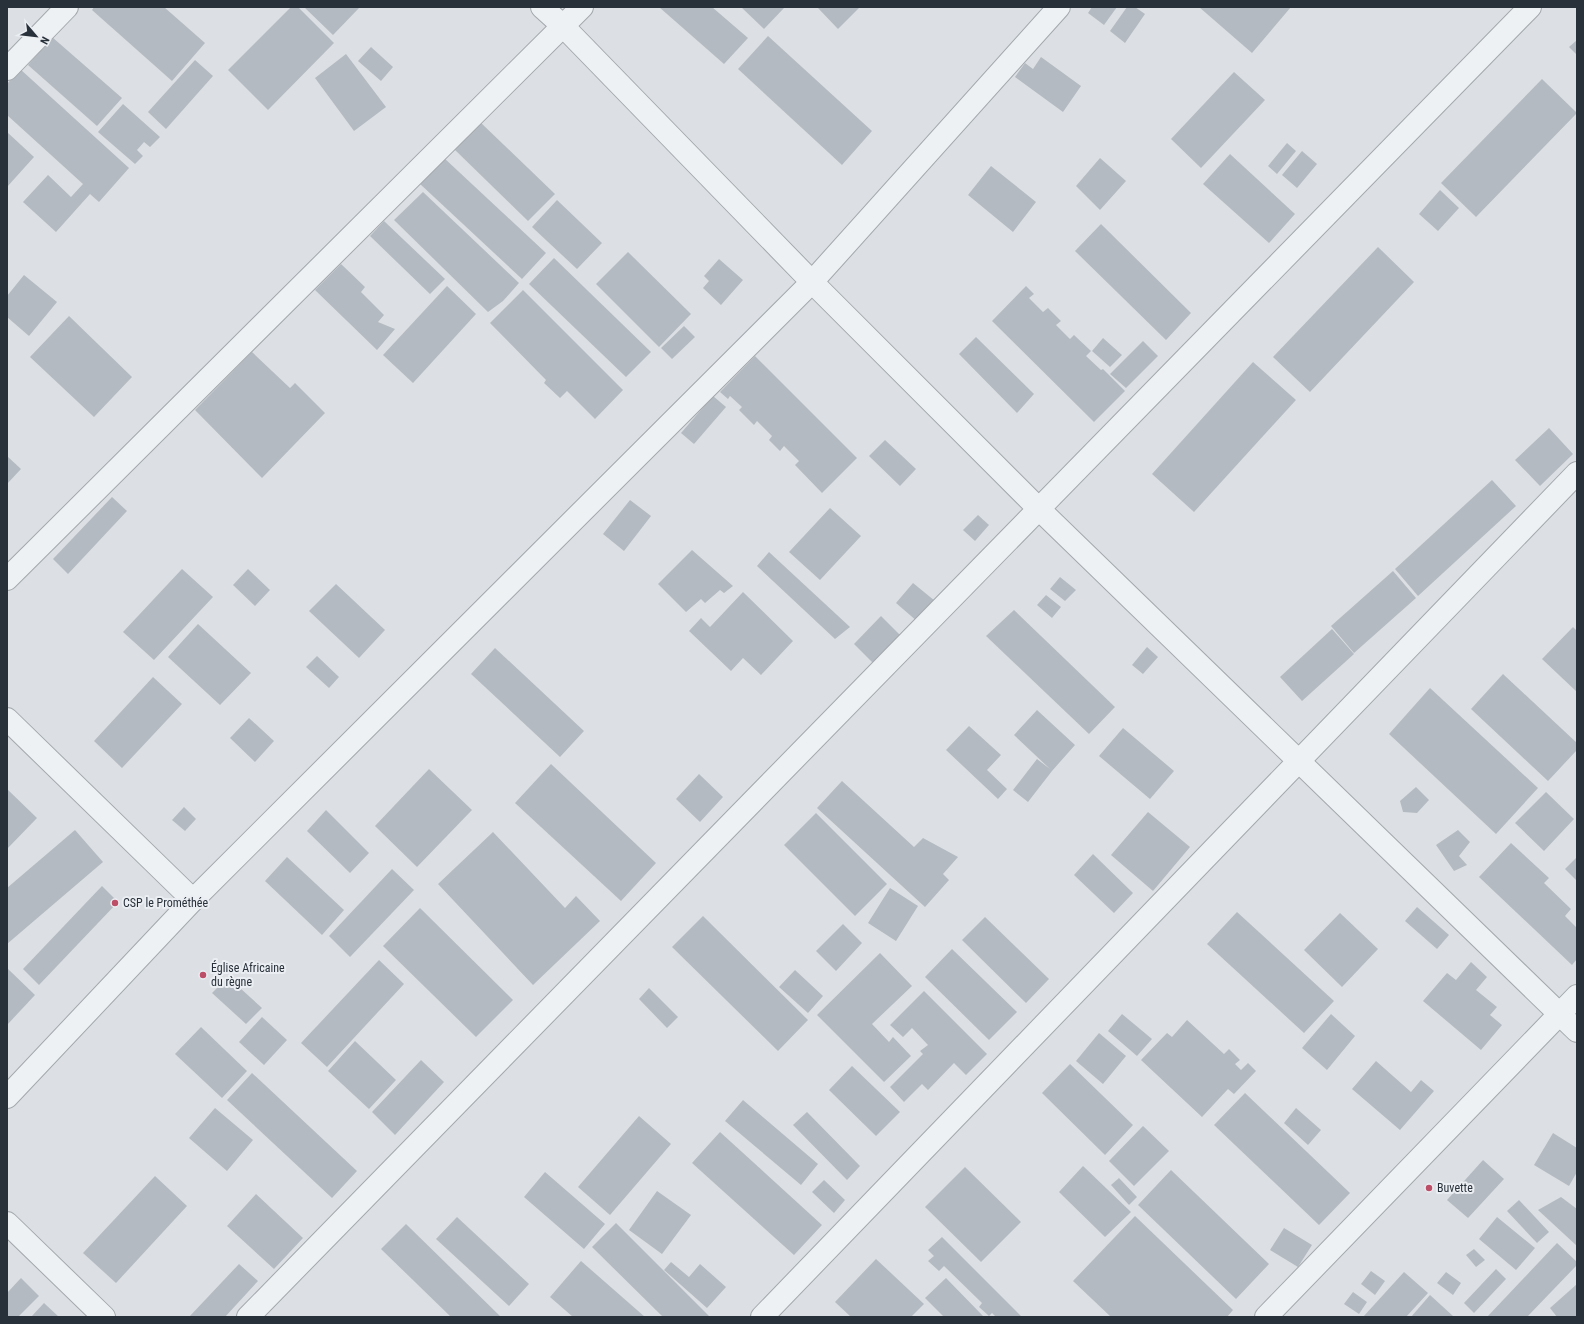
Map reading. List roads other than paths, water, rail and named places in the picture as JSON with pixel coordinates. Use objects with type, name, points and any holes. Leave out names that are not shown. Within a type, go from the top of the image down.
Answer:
[{"type":"street","points":[[7,69],[67,7]]},
{"type":"street","points":[[542,7],[563,26],[812,282],[1039,509],[1577,1031]]},
{"type":"street","points":[[7,579],[582,7]]},
{"type":"street","points":[[7,1097],[193,900],[812,282],[1059,7]]},
{"type":"street","points":[[248,1317],[1530,7]]},
{"type":"street","points":[[762,1317],[1577,473]]},
{"type":"street","points":[[7,720],[193,900]]},
{"type":"street","points":[[1266,1317],[1577,996]]},
{"type":"street","points":[[7,1223],[104,1317]]},
{"type":"place","name":"CSP le Prométhée","points":[[115,903]]},
{"type":"place","name":"Église Africaine du règne","points":[[203,975]]},
{"type":"place","name":"Buvette","points":[[1429,1188]]}]
